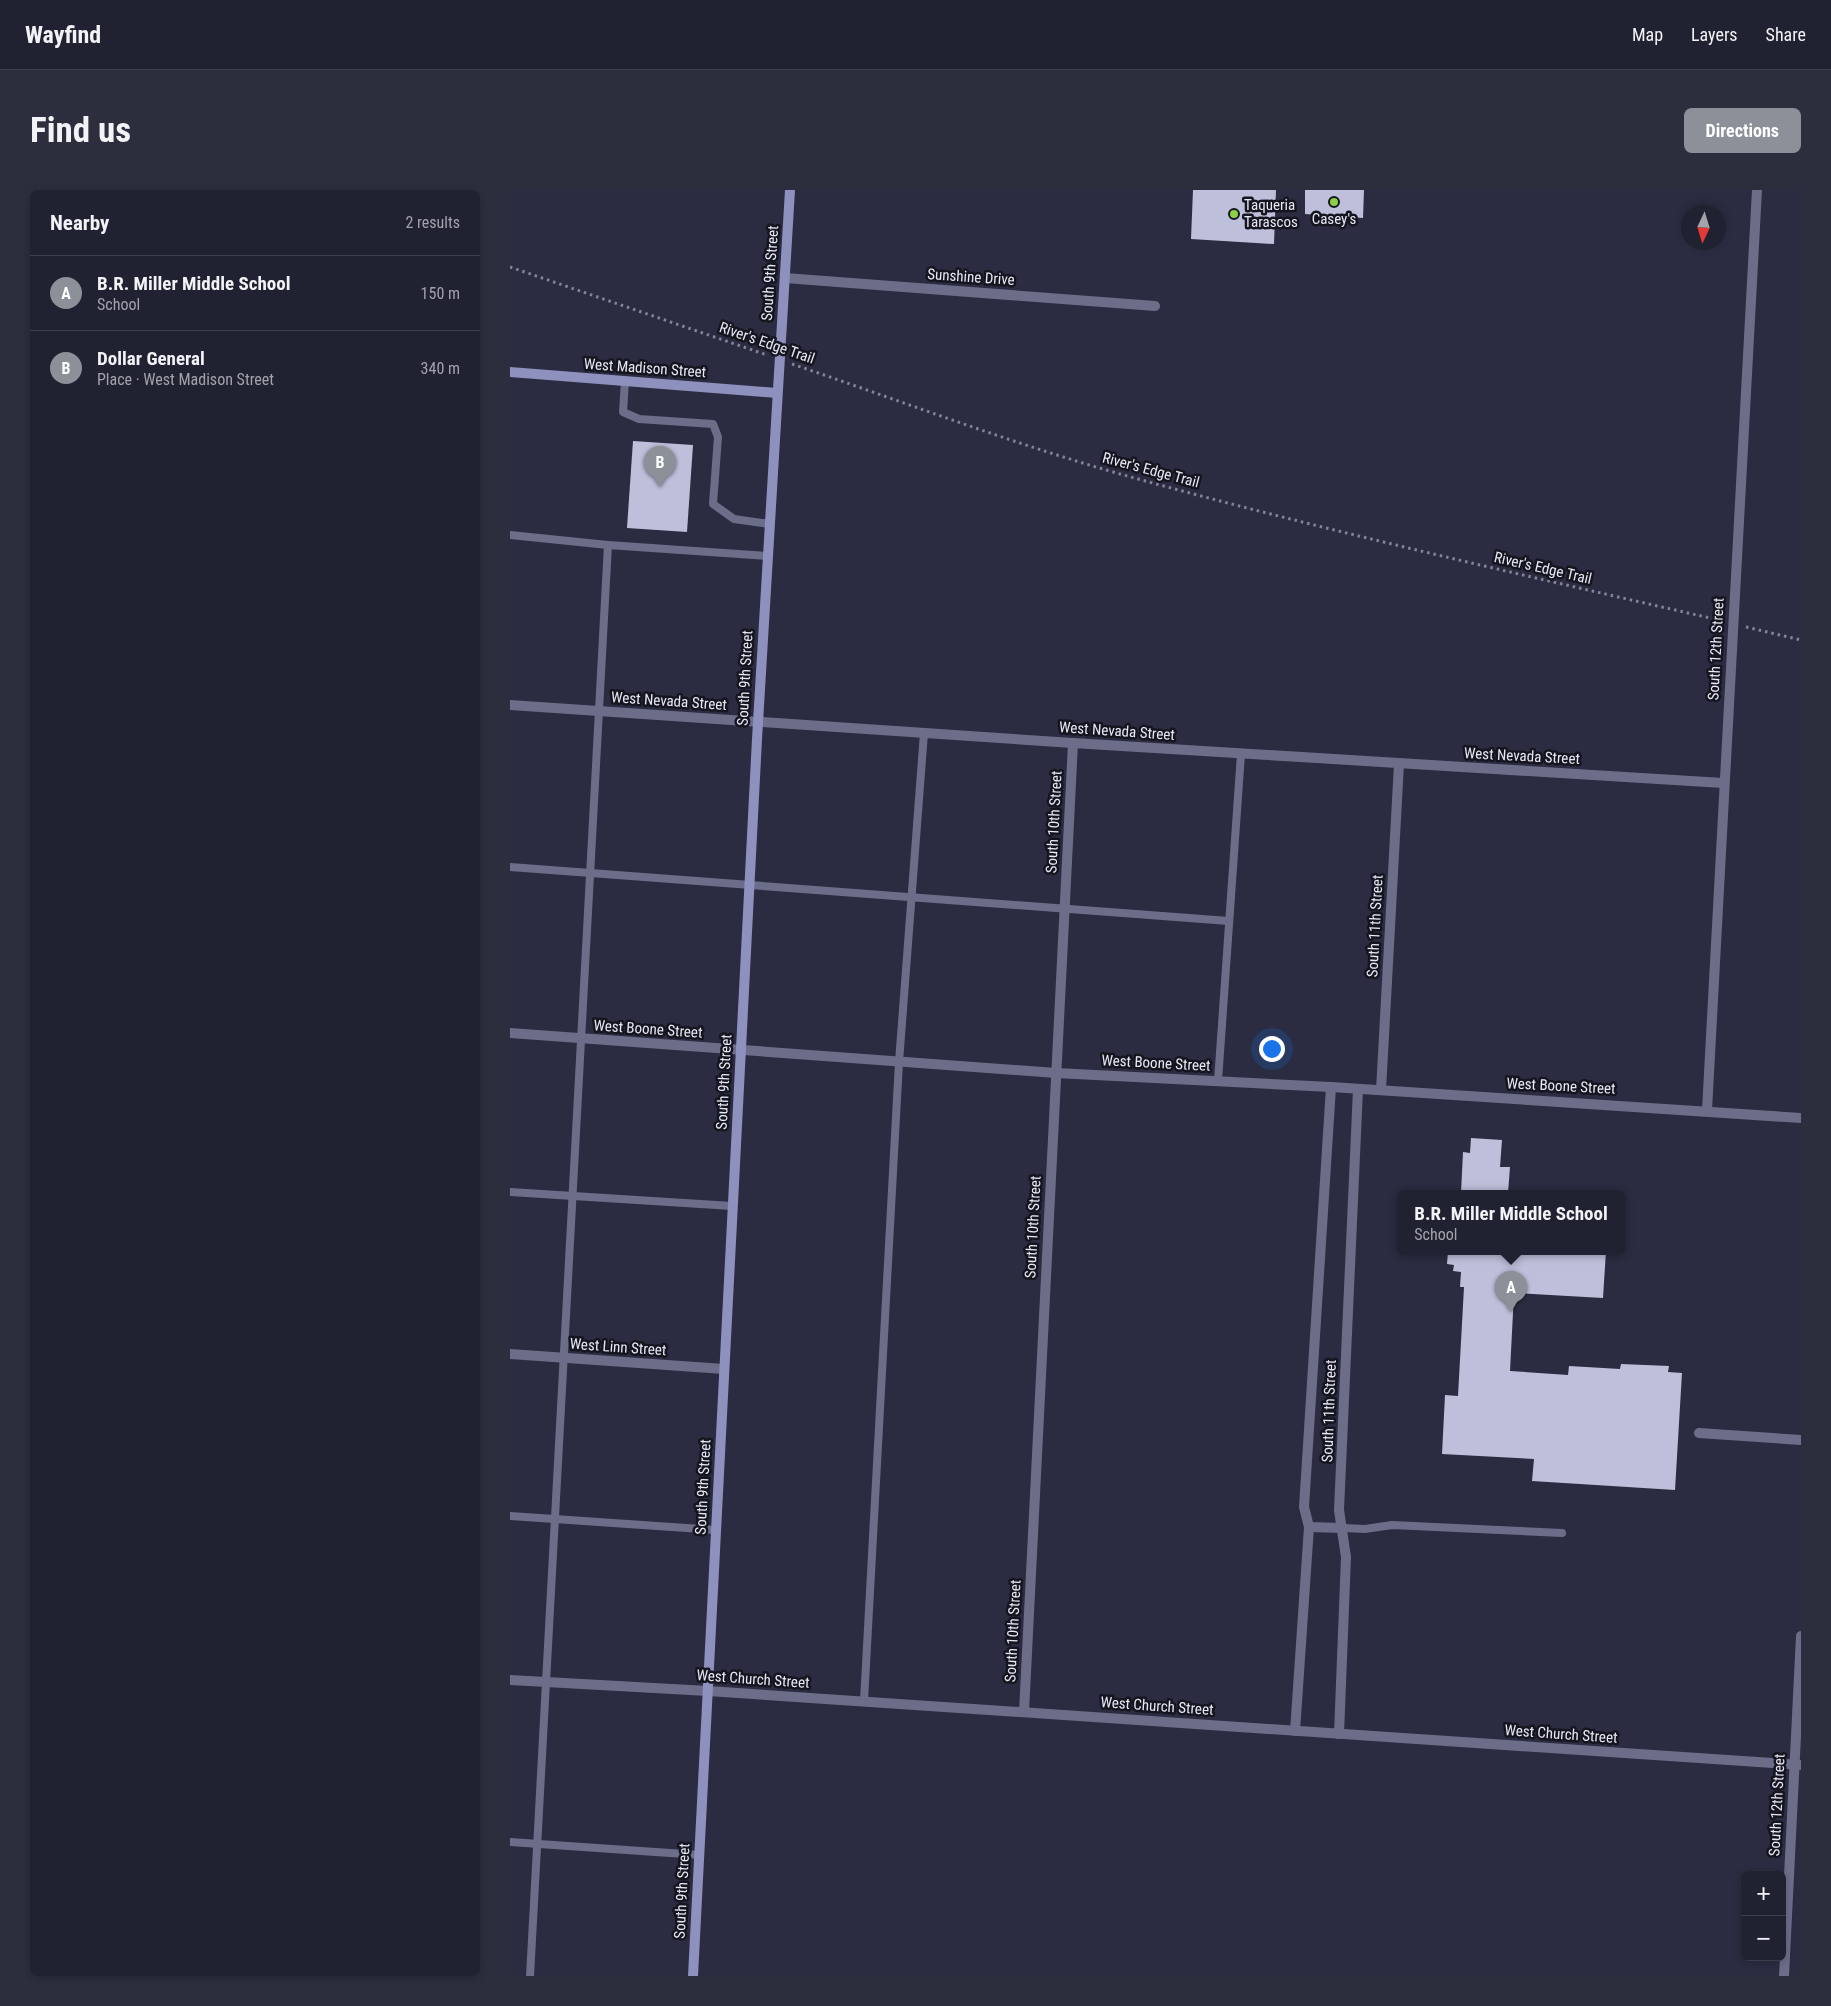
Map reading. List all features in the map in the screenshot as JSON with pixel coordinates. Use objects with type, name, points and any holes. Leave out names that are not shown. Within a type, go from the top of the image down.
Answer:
[{"type":"main road","name":"South 9th Street","points":[[693,1976],[749,884],[790,190]]},
{"type":"main road","name":"West Madison Street","points":[[510,372],[777,394]]},
{"type":"street","name":"South 12th Street","points":[[1708,1110],[1723,783],[1757,190]]},
{"type":"street","name":"Sunshine Drive","points":[[785,278],[1155,306]]},
{"type":"street","name":"West Nevada Street","points":[[510,705],[1241,754],[1723,783]]},
{"type":"street","name":"South 10th Street","points":[[1024,1712],[1073,743]]},
{"type":"street","name":"South 11th Street","points":[[1381,1090],[1399,764]]},
{"type":"street","name":"West Boone Street","points":[[510,1033],[1056,1073],[1381,1090],[1708,1110],[1801,1118]]},
{"type":"street","name":"South 11th Street","points":[[1294,1731],[1309,1527],[1304,1507],[1331,1087]]},
{"type":"street","name":"South 11th Street","points":[[1339,1734],[1346,1558],[1339,1510],[1358,1089]]},
{"type":"street","name":"West Linn Street","points":[[510,1354],[724,1369]]},
{"type":"street","points":[[1699,1434],[1801,1440]]},
{"type":"street","points":[[1309,1527],[1342,1528]]},
{"type":"street","name":"South 12th Street","points":[[1784,1976],[1798,1765],[1801,1636]]},
{"type":"street","name":"West Church Street","points":[[510,1680],[864,1701],[1798,1765]]},
{"type":"lane","points":[[625,382],[623,412],[639,419],[713,424],[718,436],[713,504],[734,519],[770,524]]},
{"type":"lane","points":[[510,535],[768,556]]},
{"type":"lane","points":[[530,1976],[608,544]]},
{"type":"lane","points":[[864,1701],[899,1062],[924,733]]},
{"type":"lane","points":[[1218,1081],[1241,754]]},
{"type":"lane","points":[[510,867],[1229,920]]},
{"type":"lane","points":[[510,1192],[732,1206]]},
{"type":"lane","points":[[510,1516],[716,1530]]},
{"type":"lane","points":[[1342,1528],[1364,1529],[1392,1525],[1562,1533]]},
{"type":"lane","points":[[510,1842],[699,1855]]},
{"type":"path","name":"River's Edge Trail","points":[[510,267],[1005,438],[1136,478],[1414,550],[1801,640]]},
{"type":"building","name":"Taqueria Tarascos","points":[[1193,190],[1276,190],[1274,244],[1191,239]]},
{"type":"building","name":"Casey's","points":[[1305,190],[1364,190],[1363,218],[1305,214]]},
{"type":"building","points":[[633,441],[693,445],[687,532],[627,528]]},
{"type":"building","points":[[1471,1138],[1502,1140],[1500,1167],[1510,1167],[1508,1190],[1461,1190],[1463,1152],[1470,1153]]},
{"type":"building","points":[[1448,1255],[1606,1255],[1603,1298],[1514,1293],[1510,1371],[1568,1375],[1569,1366],[1620,1369],[1621,1364],[1669,1366],[1668,1372],[1682,1373],[1675,1490],[1532,1481],[1534,1459],[1442,1454],[1445,1395],[1458,1396],[1464,1287],[1460,1287],[1461,1272],[1453,1271],[1454,1265],[1447,1264]]},
{"type":"place","name":"Casey's","points":[[1334,202]]},
{"type":"place","name":"Taqueria Tarascos","points":[[1234,214]]},
{"type":"place","name":"Dollar General","points":[[660,487]]},
{"type":"place","name":"B.R. Miller Middle School","points":[[1511,1312]]}]
